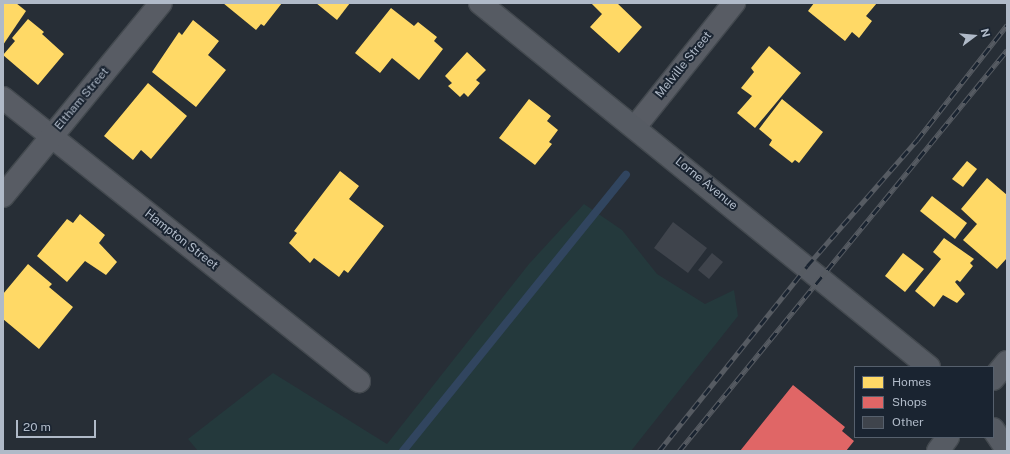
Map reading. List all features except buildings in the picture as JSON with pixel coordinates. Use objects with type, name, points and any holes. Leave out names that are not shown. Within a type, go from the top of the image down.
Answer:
[{"type":"street","name":"Eltham Street","points":[[3,196],[161,3]]},
{"type":"street","name":"Lorne Avenue","points":[[480,3],[635,127],[928,366]]},
{"type":"street","name":"Melville Street","points":[[635,127],[734,3]]},
{"type":"street","name":"Hampton Street","points":[[3,98],[50,138],[359,381]]},
{"type":"street","points":[[994,378],[1007,362]]},
{"type":"street","points":[[994,430],[1007,450]]},
{"type":"street","points":[[938,451],[947,438]]},
{"type":"green space","points":[[584,204],[622,230],[657,274],[705,304],[734,290],[738,316],[631,451],[198,451],[188,439],[273,373],[387,444],[529,264]]},
{"type":"waterway","points":[[403,451],[626,175]]},
{"type":"railway","points":[[659,451],[807,266],[917,140],[1007,25]]},
{"type":"railway","points":[[679,451],[1007,50]]}]
